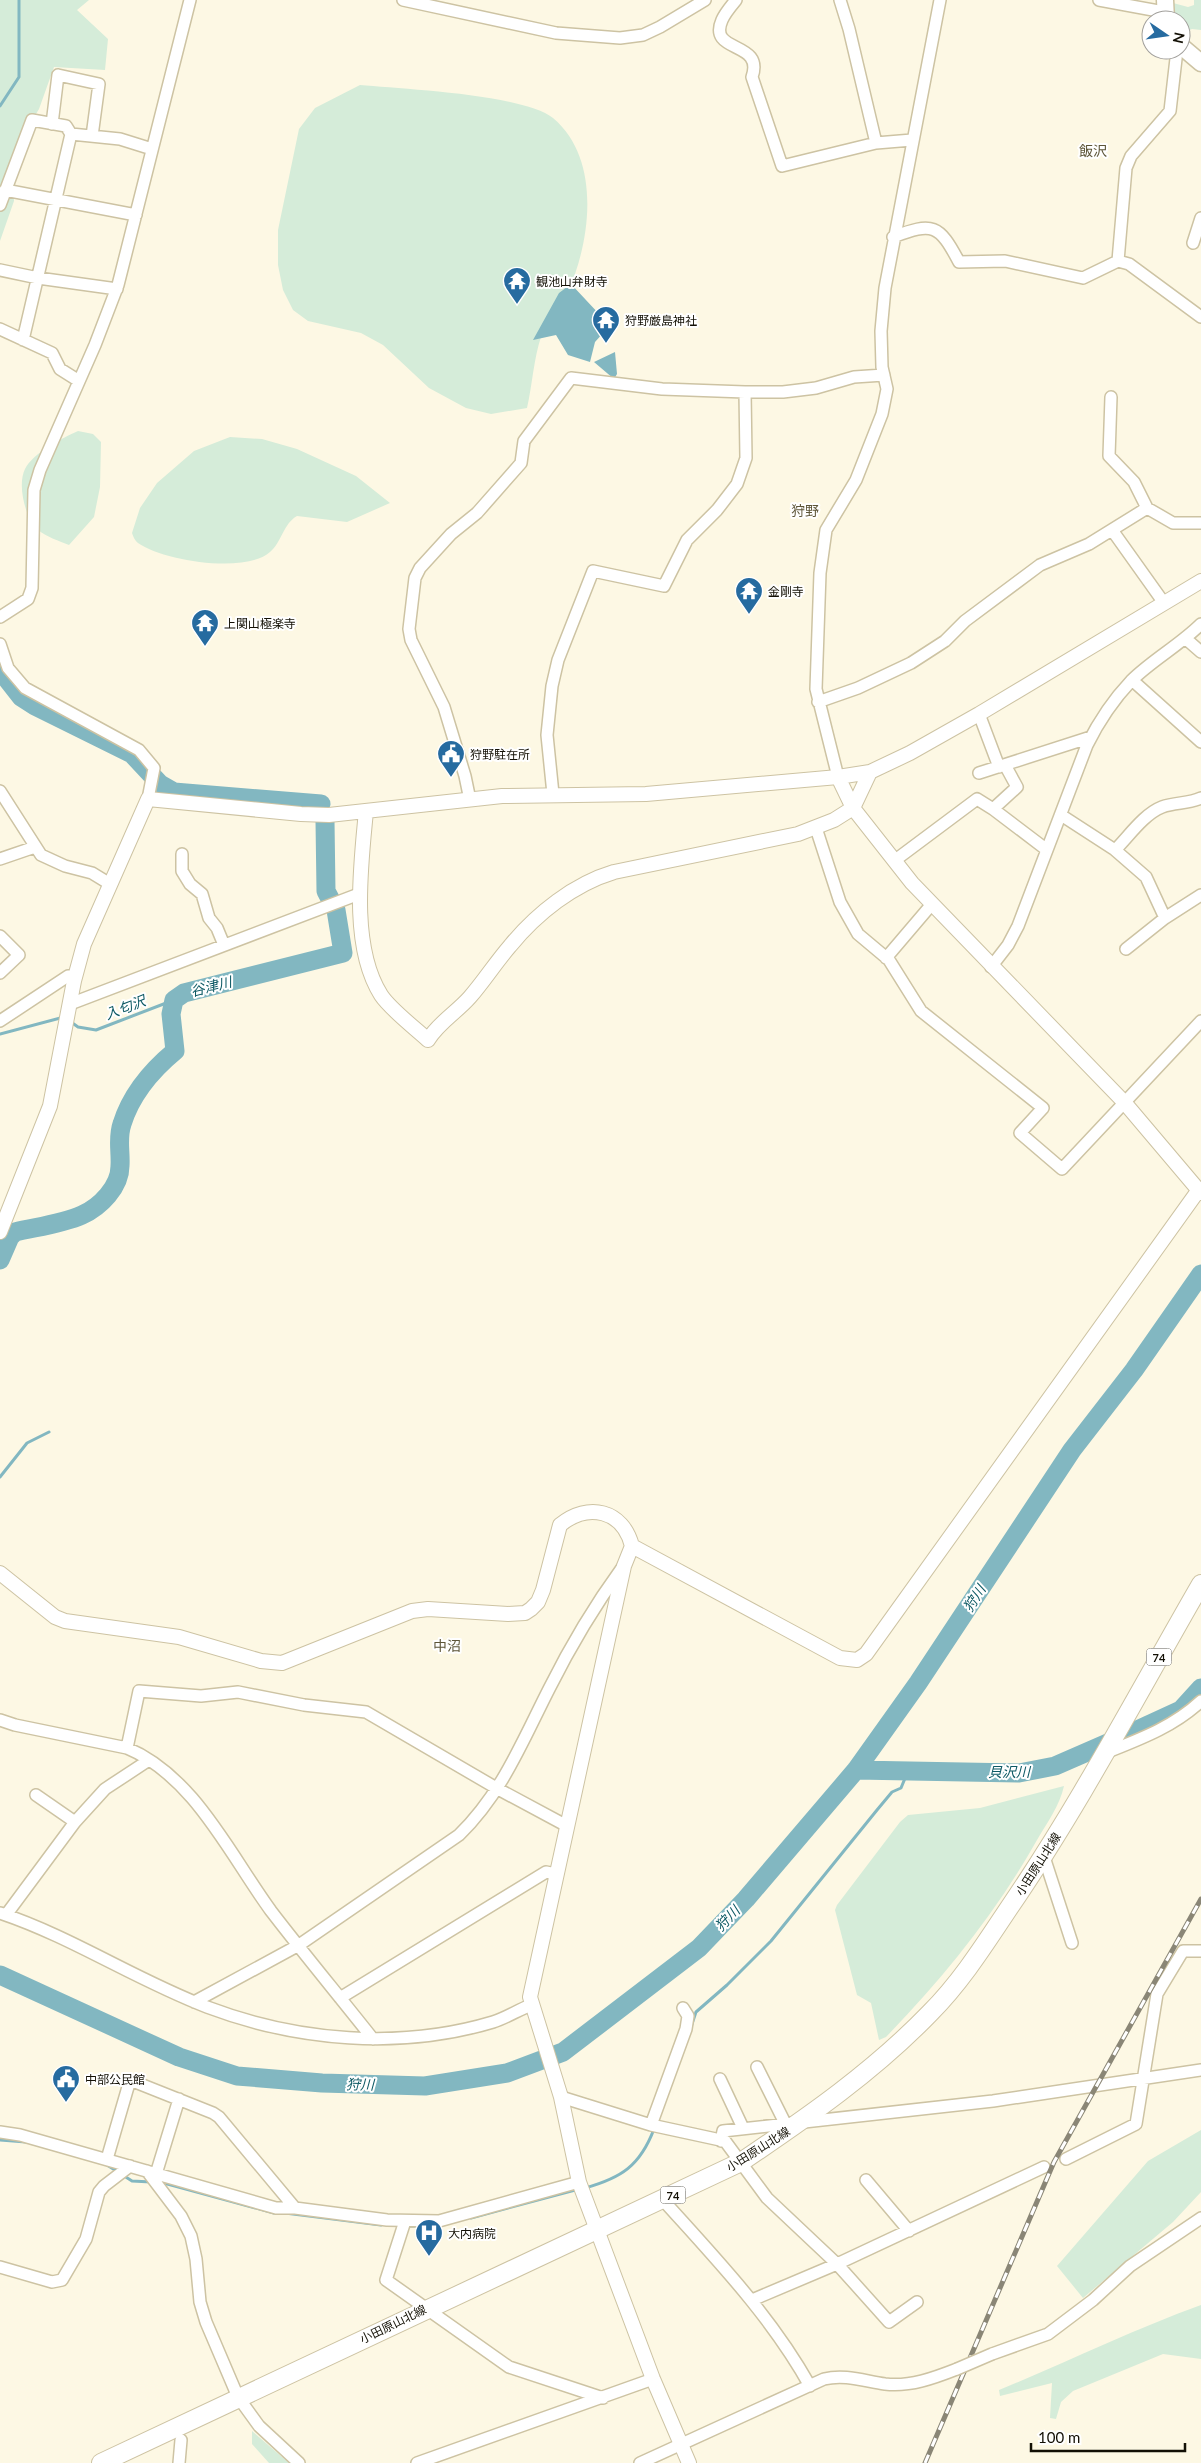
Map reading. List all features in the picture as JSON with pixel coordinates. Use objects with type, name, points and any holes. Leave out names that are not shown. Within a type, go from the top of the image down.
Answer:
[{"type":"main road","points":[[1191,54],[1201,63]]},
{"type":"main road","name":"小田原山北線","points":[[101,2463],[741,2162],[803,2121],[890,2053],[931,2012],[964,1975],[1044,1857],[1106,1753],[1116,1731],[1201,1584]]},
{"type":"street","points":[[0,617],[28,599],[32,588],[34,490],[40,470],[117,289],[190,0]]},
{"type":"street","points":[[403,0],[436,4],[556,33],[620,38],[643,35],[706,0]]},
{"type":"street","points":[[736,0],[722,20],[720,28],[722,37],[726,44],[752,56],[755,62],[756,67],[752,78],[782,166],[876,143],[912,140]]},
{"type":"street","points":[[840,0],[849,29],[876,143]]},
{"type":"street","points":[[632,1546],[840,1658],[852,1660],[862,1657],[1200,1192],[1124,1102],[991,967],[894,861],[853,808],[838,777],[818,702],[816,688],[820,573],[826,530],[842,506],[872,442],[882,414],[887,389],[884,375],[881,331],[893,237],[940,0]]},
{"type":"street","points":[[1099,0],[1159,10]]},
{"type":"street","points":[[1118,261],[1126,168],[1131,156],[1170,111],[1176,60]]},
{"type":"street","points":[[52,124],[58,75],[99,84],[92,136]]},
{"type":"street","points":[[0,205],[32,120],[66,126],[70,134],[24,340]]},
{"type":"street","points":[[70,134],[120,139],[152,149]]},
{"type":"street","points":[[5,190],[136,215]]},
{"type":"street","points":[[1193,243],[1201,219]]},
{"type":"street","points":[[893,237],[919,227],[928,228],[940,232],[959,262],[1005,261],[1083,278],[1118,261],[1130,264],[1201,316]]},
{"type":"street","points":[[0,270],[38,278],[117,289]]},
{"type":"street","points":[[0,329],[52,353],[60,369],[79,381]]},
{"type":"street","points":[[470,800],[465,776],[444,707],[411,640],[409,629],[415,578],[420,568],[452,534],[477,513],[521,463],[524,441],[571,378],[662,389],[783,392],[816,388],[854,378],[884,375]]},
{"type":"street","points":[[553,794],[548,735],[552,686],[558,660],[593,571],[664,586],[687,540],[717,510],[737,484],[746,458],[745,392]]},
{"type":"street","points":[[1111,397],[1109,456],[1134,482],[1147,508],[1173,523],[1201,523]]},
{"type":"street","points":[[818,702],[858,688],[910,663],[945,641],[965,622],[1040,565],[1089,544],[1147,508]]},
{"type":"street","points":[[1112,530],[1164,603]]},
{"type":"street","points":[[148,799],[329,815],[470,800],[553,794],[646,794],[838,777],[870,772],[910,753],[979,714],[1201,582]]},
{"type":"street","points":[[991,967],[1008,945],[1018,926],[1092,737],[1112,704],[1132,680],[1201,624]]},
{"type":"street","points":[[1185,638],[1201,652]]},
{"type":"street","points":[[0,644],[8,668],[25,688],[42,699],[139,750],[154,768],[148,799],[84,944],[75,977],[50,1106],[2,1224]]},
{"type":"street","points":[[1132,680],[1201,742]]},
{"type":"street","points":[[979,714],[1002,766],[1017,787],[993,809]]},
{"type":"street","points":[[979,773],[1092,737]]},
{"type":"street","points":[[366,811],[359,894],[367,961],[382,996],[428,1040],[434,1031],[470,997],[511,944],[560,899],[581,886],[614,872],[798,834],[816,828],[853,808],[870,772]]},
{"type":"street","points":[[0,791],[41,855],[65,866],[92,872],[110,884]]},
{"type":"street","points":[[1115,850],[1153,810],[1201,798]]},
{"type":"street","points":[[894,861],[977,799],[1048,850]]},
{"type":"street","points":[[1061,815],[1115,850],[1146,877],[1165,918]]},
{"type":"street","points":[[816,828],[840,902],[858,934],[886,958],[921,1011],[1043,1108],[1020,1132],[1062,1169],[1201,1021]]},
{"type":"street","points":[[0,859],[35,847]]},
{"type":"street","points":[[182,854],[182,871],[190,884],[202,894],[209,918],[217,928],[224,945]]},
{"type":"street","points":[[70,1004],[359,894]]},
{"type":"street","points":[[1126,949],[1165,918],[1201,895]]},
{"type":"street","points":[[886,958],[932,904]]},
{"type":"street","points":[[0,936],[19,955],[0,973]]},
{"type":"street","points":[[0,1021],[68,976],[75,977]]},
{"type":"street","points":[[0,1573],[55,1617],[64,1622],[179,1637],[273,1664],[282,1663],[412,1610],[428,1609],[508,1614],[525,1612],[538,1602],[543,1590],[560,1525],[569,1518],[587,1513],[615,1517],[628,1532],[632,1546],[624,1566],[530,1997],[561,2097],[579,2182],[653,2380],[689,2463]]},
{"type":"street","points":[[194,2002],[299,1945],[460,1835],[477,1818],[498,1789],[550,1687],[607,1589],[624,1566]]},
{"type":"street","points":[[127,1748],[139,1691],[201,1696],[238,1692],[304,1705],[366,1712],[498,1789],[567,1826]]},
{"type":"street","points":[[1106,1753],[1169,1725],[1186,1715],[1201,1701]]},
{"type":"street","points":[[0,1720],[15,1725],[127,1748],[140,1753],[169,1776],[188,1795],[271,1911],[373,2039]]},
{"type":"street","points":[[149,1760],[105,1788],[75,1822],[3,1914],[55,1934],[194,2002],[243,2019],[333,2038],[373,2039],[455,2030],[494,2022],[531,2005]]},
{"type":"street","points":[[36,1795],[75,1822]]},
{"type":"street","points":[[1044,1857],[1072,1943]]},
{"type":"street","points":[[340,1998],[546,1872],[556,1874]]},
{"type":"street","points":[[1066,2159],[1136,2124],[1145,2078],[1157,1994],[1183,1951],[1201,1951]]},
{"type":"street","points":[[651,2125],[686,2029],[688,2016],[683,2008]]},
{"type":"street","points":[[756,2067],[785,2123]]},
{"type":"street","points":[[721,2141],[723,2131],[743,2128],[803,2121],[822,2122],[993,2101],[1201,2070]]},
{"type":"street","points":[[720,2079],[743,2128]]},
{"type":"street","points":[[107,2160],[130,2080],[219,2117],[295,2208]]},
{"type":"street","points":[[561,2097],[651,2125],[725,2141],[767,2198],[837,2264],[889,2322],[917,2302]]},
{"type":"street","points":[[151,2172],[180,2100]]},
{"type":"street","points":[[0,2132],[20,2135],[276,2208],[295,2208],[406,2221],[439,2221],[579,2182]]},
{"type":"street","points":[[0,2267],[52,2282],[62,2280],[86,2239],[99,2192],[130,2166]]},
{"type":"street","points":[[752,2300],[837,2264],[1044,2167]]},
{"type":"street","points":[[151,2172],[181,2216],[191,2236],[196,2259],[200,2302],[206,2322],[238,2397],[259,2426],[299,2463]]},
{"type":"street","points":[[866,2180],[909,2231]]},
{"type":"street","points":[[663,2200],[752,2300],[791,2352],[810,2386]]},
{"type":"street","points":[[640,2463],[834,2376],[887,2384],[910,2384],[957,2369],[1048,2334],[1093,2300],[1130,2266],[1201,2218]]},
{"type":"street","points":[[406,2221],[386,2280],[509,2367],[603,2398]]},
{"type":"street","points":[[417,2463],[653,2380]]},
{"type":"street","points":[[178,2463],[181,2440]]},
{"type":"green space","points":[[0,0],[89,0],[77,10],[108,39],[105,70],[54,67],[39,109],[12,154],[14,201],[0,241]]},
{"type":"green space","points":[[1194,0],[1201,0],[1201,30],[1191,29],[1191,10],[1172,10],[1173,3],[1188,7],[1194,5]]},
{"type":"green space","points":[[360,85],[461,94],[516,103],[538,110],[553,118],[567,133],[577,151],[584,171],[587,192],[585,234],[581,255],[571,285],[541,337],[527,408],[491,414],[466,408],[429,388],[383,345],[361,333],[308,321],[293,310],[283,290],[278,265],[278,230],[299,129],[315,108]]},
{"type":"green space","points":[[78,431],[93,434],[101,442],[100,487],[94,517],[69,545],[45,535],[33,525],[26,510],[22,484],[25,469],[34,457],[56,442]]},
{"type":"green space","points":[[230,437],[262,439],[297,449],[356,476],[390,503],[347,522],[297,516],[292,519],[270,552],[258,559],[243,562],[224,564],[184,560],[150,549],[137,542],[132,533],[140,508],[157,483],[194,451]]},
{"type":"green space","points":[[1064,1786],[1060,1800],[1049,1820],[1021,1867],[986,1919],[928,1991],[886,2037],[879,2040],[871,2003],[857,1995],[835,1910],[837,1905],[900,1822],[908,1815],[980,1808]]},
{"type":"green space","points":[[1201,2130],[1201,2192],[1173,2222],[1083,2298],[1057,2266],[1148,2161]]},
{"type":"green space","points":[[1201,2305],[1201,2359],[1163,2354],[1073,2391],[1061,2402],[1056,2419],[1050,2418],[1052,2383],[1000,2396],[999,2390]]},
{"type":"green space","points":[[252,2431],[289,2463],[269,2463],[252,2444]]},
{"type":"water","points":[[571,284],[600,315],[604,332],[595,342],[590,362],[568,355],[556,335],[533,340],[559,293]]},
{"type":"water","points":[[615,352],[617,374],[614,379],[594,362]]},
{"type":"waterway","points":[[0,106],[19,77],[19,0]]},
{"type":"waterway","name":"谷津川","points":[[0,670],[21,697],[35,706],[132,754],[160,784],[174,792],[321,804]]},
{"type":"waterway","name":"谷津川","points":[[0,1260],[10,1237],[15,1232],[58,1223],[82,1215],[102,1202],[113,1189],[119,1174],[120,1134],[126,1113],[143,1084],[158,1066],[175,1051],[171,1014],[174,1000],[184,993],[343,953],[336,910],[326,891],[325,821]]},
{"type":"waterway","name":"入匂沢","points":[[71,1022],[78,1027],[96,1030],[174,1000]]},
{"type":"waterway","name":"入匂沢","points":[[0,1034],[64,1017]]},
{"type":"waterway","name":"狩川","points":[[0,1975],[179,2057],[237,2076],[322,2083],[425,2086],[507,2073],[563,2052],[699,1948],[746,1899],[856,1770],[918,1683],[1072,1450],[1134,1370],[1201,1274]]},
{"type":"waterway","points":[[0,1477],[27,1443],[49,1432]]},
{"type":"waterway","name":"貝沢川","points":[[856,1770],[1019,1773],[1055,1766],[1181,1710],[1201,1688]]},
{"type":"waterway","points":[[691,2027],[696,2012],[727,1985],[771,1941],[892,1792],[901,1788],[908,1771]]},
{"type":"waterway","points":[[585,2188],[609,2180],[628,2169],[642,2152],[654,2129]]},
{"type":"waterway","points":[[0,2140],[26,2142]]},
{"type":"waterway","points":[[107,2165],[132,2181],[151,2182]]},
{"type":"waterway","points":[[160,2182],[274,2213]]},
{"type":"waterway","points":[[471,2218],[579,2189]]},
{"type":"waterway","points":[[285,2213],[381,2225]]},
{"type":"waterway","points":[[407,2226],[421,2226]]},
{"type":"railway","points":[[925,2463],[1054,2162],[1201,1899]]},
{"type":"place","name":"観池山弁財寺","points":[[517,305]]},
{"type":"place","name":"狩野厳島神社","points":[[606,344]]},
{"type":"place","name":"金剛寺","points":[[749,615]]},
{"type":"place","name":"上関山極楽寺","points":[[205,647]]},
{"type":"place","name":"狩野駐在所","points":[[451,778]]},
{"type":"place","name":"中部公民館","points":[[66,2103]]},
{"type":"place","name":"大内病院","points":[[429,2257]]},
{"type":"district","name":"飯沢","points":[[1093,150]]},
{"type":"district","name":"狩野","points":[[805,510]]},
{"type":"district","name":"中沼","points":[[447,1645]]}]
